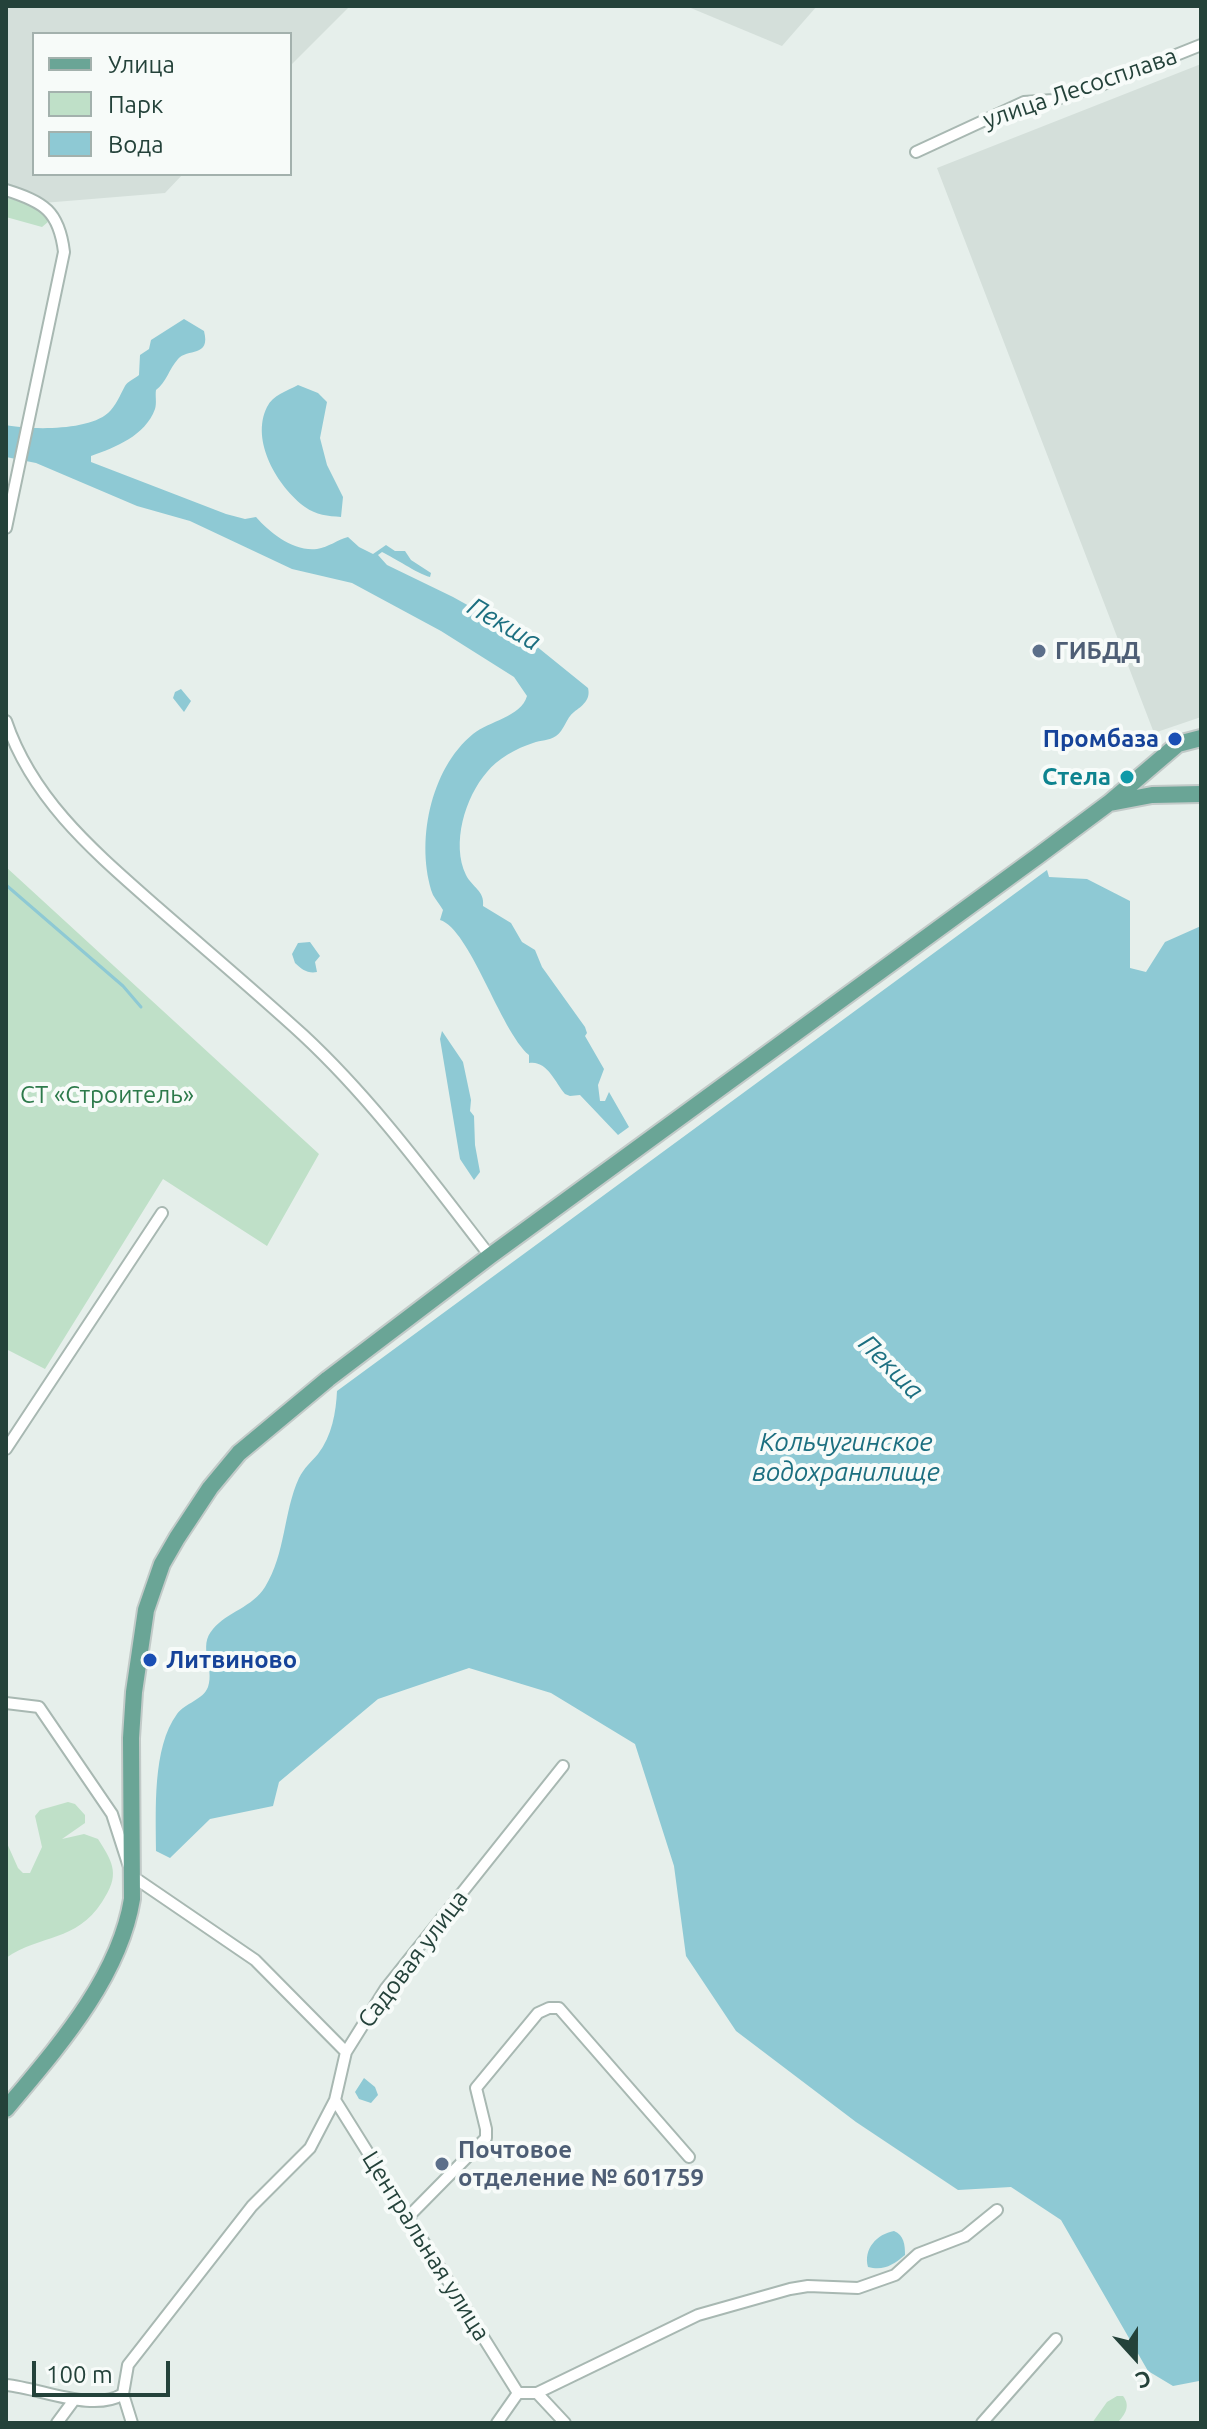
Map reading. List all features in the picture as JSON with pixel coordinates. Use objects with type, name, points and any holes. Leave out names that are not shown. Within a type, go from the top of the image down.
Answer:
[{"type":"main road","points":[[6,2109],[52,2053],[108,1967],[129,1914],[134,1692],[146,1610],[162,1564],[192,1513],[239,1453],[328,1379],[490,1256],[1109,803],[1178,744],[1201,738]]},
{"type":"main road","points":[[1109,803],[1152,795],[1201,794]]},
{"type":"street","name":"улица Лесосплава","points":[[916,152],[1024,102],[1053,100],[1089,89],[1201,45]]},
{"type":"street","points":[[6,190],[28,197],[55,217],[61,230],[64,252],[6,528]]},
{"type":"street","points":[[6,721],[34,779],[85,844],[302,1034],[343,1074],[386,1123],[490,1256]]},
{"type":"street","points":[[6,1449],[162,1213]]},
{"type":"street","points":[[6,1703],[39,1707],[112,1814],[132,1876],[255,1960],[346,2052]]},
{"type":"street","name":"Садовая улица","points":[[123,2394],[128,2365],[252,2206],[310,2148],[335,2100],[346,2052],[386,1988],[563,1766]]},
{"type":"street","points":[[408,2217],[486,2138],[476,2088],[538,2013],[549,2008],[559,2008],[689,2157]]},
{"type":"street","name":"Центральная улица","points":[[335,2100],[518,2393]]},
{"type":"street","points":[[497,2423],[518,2393],[537,2393],[698,2315],[790,2289],[808,2286],[858,2288],[895,2275],[918,2254],[965,2236],[997,2210]]},
{"type":"street","points":[[982,2423],[1056,2339]]},
{"type":"street","points":[[6,2385],[74,2400],[111,2402],[123,2394],[132,2423]]},
{"type":"street","points":[[537,2393],[565,2423]]},
{"type":"street","points":[[57,2423],[74,2400]]},
{"type":"shaded area","points":[[6,6],[350,6],[292,64],[292,32],[32,32],[32,176],[181,176],[165,193],[6,206]]},
{"type":"shaded area","points":[[686,6],[817,6],[782,46]]},
{"type":"shaded area","points":[[1201,64],[1201,717],[1154,733],[937,168]]},
{"type":"green space","points":[[6,198],[36,208],[48,222],[42,227],[6,217]]},
{"type":"green space","name":"СТ «Строитель»","points":[[6,867],[319,1154],[267,1246],[163,1179],[45,1369],[6,1349]]},
{"type":"green space","points":[[68,1802],[75,1804],[85,1815],[85,1823],[62,1839],[84,1834],[98,1839],[113,1870],[108,1893],[81,1924],[6,1958],[6,1841],[18,1868],[23,1873],[30,1873],[42,1847],[35,1816],[40,1810]]},
{"type":"green space","points":[[1123,2396],[1127,2403],[1120,2420],[1117,2423],[1092,2423],[1107,2402]]},
{"type":"water","points":[[184,319],[204,331],[204,345],[175,363],[156,390],[155,409],[144,426],[120,444],[91,456],[91,462],[226,514],[245,519],[256,517],[275,535],[300,548],[317,549],[348,537],[373,554],[386,545],[395,551],[405,551],[411,560],[431,573],[430,577],[382,552],[378,555],[387,565],[525,637],[588,688],[585,702],[571,715],[559,734],[514,751],[496,763],[479,782],[463,821],[460,849],[466,875],[480,893],[483,906],[511,923],[522,942],[535,950],[542,967],[585,1027],[585,1036],[604,1069],[598,1085],[600,1101],[605,1101],[609,1092],[629,1127],[618,1135],[580,1095],[565,1094],[546,1068],[529,1063],[529,1055],[507,1025],[474,960],[451,927],[440,920],[443,910],[433,895],[428,875],[426,831],[437,787],[458,749],[473,734],[511,714],[524,703],[527,696],[514,677],[441,631],[352,583],[292,569],[190,521],[137,506],[36,463],[6,457],[6,425],[29,428],[73,426],[99,419],[108,413],[126,384],[139,375],[140,355],[149,349],[151,340]]},
{"type":"water","points":[[298,385],[318,393],[327,402],[320,438],[327,465],[343,497],[341,517],[327,516],[305,507],[285,488],[264,448],[263,420],[267,407],[277,396]]},
{"type":"water","points":[[181,689],[191,701],[184,712],[173,698],[175,692]]},
{"type":"water","name":"Кольчугинское водохранилище","points":[[1047,870],[1049,877],[1087,879],[1130,901],[1130,968],[1146,972],[1165,942],[1201,926],[1201,2377],[1199,2381],[1173,2386],[1148,2371],[1061,2220],[1011,2187],[958,2190],[856,2122],[736,2031],[686,1956],[674,1866],[635,1744],[551,1693],[469,1668],[378,1699],[279,1782],[273,1806],[210,1819],[170,1858],[156,1851],[157,1780],[169,1728],[180,1710],[208,1687],[208,1636],[225,1618],[254,1600],[272,1574],[294,1491],[301,1474],[318,1454],[330,1432],[337,1391]]},
{"type":"water","points":[[310,942],[320,956],[315,962],[317,972],[308,972],[300,967],[292,954],[298,943]]},
{"type":"water","points":[[442,1031],[463,1062],[471,1100],[470,1111],[474,1116],[480,1172],[474,1180],[460,1159],[440,1039]]},
{"type":"water","points":[[364,2078],[375,2087],[378,2095],[371,2103],[359,2099],[355,2092]]},
{"type":"water","points":[[894,2231],[902,2238],[905,2255],[888,2266],[868,2267],[868,2254],[873,2243],[882,2235]]},
{"type":"waterway","points":[[6,885],[123,986],[141,1007]]},
{"type":"place","name":"ГИБДД","points":[[1039,651]]},
{"type":"place","name":"Промбаза","points":[[1175,739]]},
{"type":"place","name":"Стела","points":[[1127,777]]},
{"type":"place","name":"Литвиново","points":[[150,1660]]},
{"type":"place","name":"Почтовое отделение № 601759","points":[[442,2164]]},
{"type":"water label","name":"Пекша","points":[[504,624]]},
{"type":"water label","name":"Пекша","points":[[891,1367]]}]
